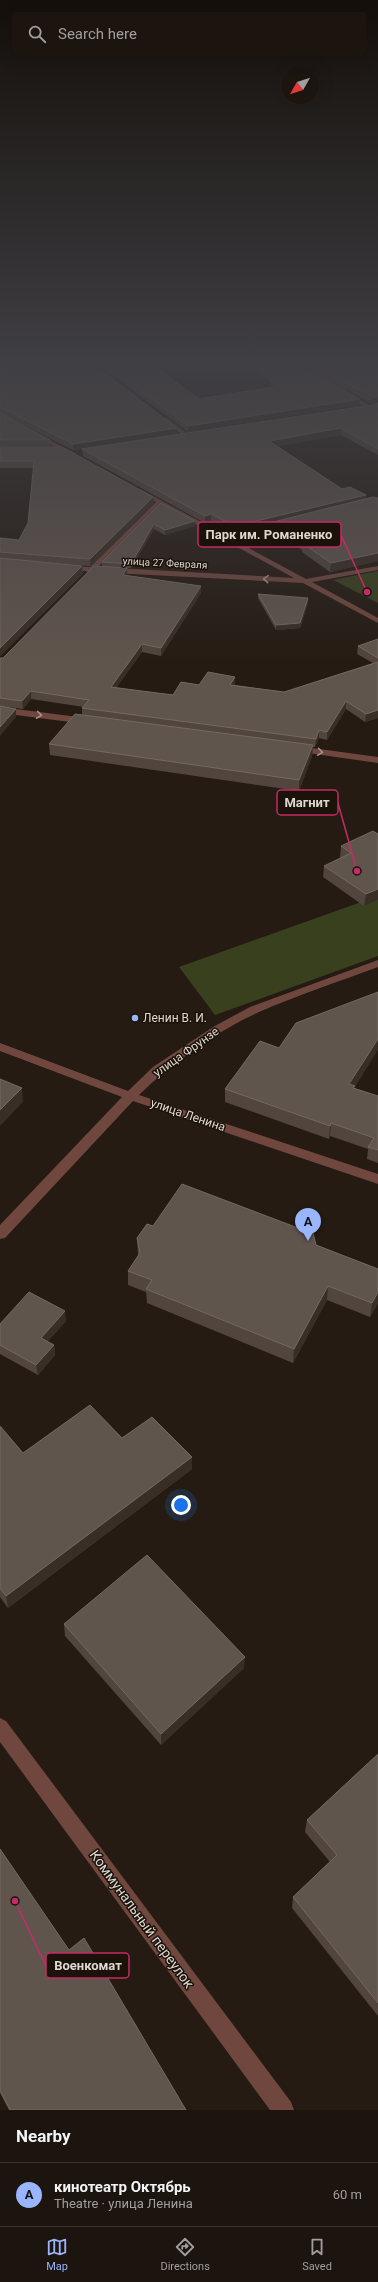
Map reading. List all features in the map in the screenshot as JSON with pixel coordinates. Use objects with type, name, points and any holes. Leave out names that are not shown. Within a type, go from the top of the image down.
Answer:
[{"type":"street","points":[[133,487],[378,621]]},
{"type":"street","points":[[81,581],[160,502]]},
{"type":"street","points":[[226,538],[264,529]]},
{"type":"street","name":"улица 27 Февраля","points":[[61,567],[92,570],[305,581]]},
{"type":"street","points":[[305,581],[378,568]]},
{"type":"street","points":[[0,710],[94,722]]},
{"type":"street","points":[[284,747],[378,760]]},
{"type":"street","name":"улица Фрунзе","points":[[0,1234],[130,1096],[157,1070],[217,1030],[254,1010],[378,963]]},
{"type":"street","name":"улица Ленина","points":[[0,1047],[130,1096],[378,1179]]},
{"type":"street","name":"Коммунальный переулок","points":[[0,1727],[283,2110]]},
{"type":"green space","points":[[378,571],[378,603],[333,580]]},
{"type":"green space","points":[[378,896],[378,956],[215,1015],[179,967]]},
{"type":"building","points":[[34,465],[96,465],[153,497],[90,559],[0,552],[0,538],[19,540],[28,523]]},
{"type":"building","points":[[112,465],[306,465],[342,489],[350,487],[366,495],[235,526],[211,514],[205,516]]},
{"type":"building","points":[[373,497],[378,498],[378,553],[331,563],[302,543],[303,542],[291,532],[267,540],[245,529]]},
{"type":"building","points":[[161,503],[195,521],[165,530],[154,524],[131,564],[102,562]]},
{"type":"building","points":[[0,558],[82,566],[0,648]]},
{"type":"building","points":[[94,566],[127,568],[123,575],[201,586],[161,648],[142,644],[111,687],[173,695],[181,682],[199,685],[208,672],[235,677],[230,685],[284,692],[378,662],[378,710],[366,714],[346,701],[327,732],[319,730],[316,739],[82,708],[89,700],[31,691],[22,701],[0,698],[0,658],[3,658]]},
{"type":"building","points":[[258,594],[308,598],[300,623],[276,625]]},
{"type":"building","points":[[378,639],[378,658],[358,646]]},
{"type":"building","points":[[0,706],[16,709],[0,727]]},
{"type":"building","points":[[75,714],[313,745],[299,780],[49,744]]},
{"type":"building","points":[[373,831],[378,834],[378,889],[366,894],[324,866],[351,853],[341,846]]},
{"type":"building","points":[[378,992],[378,1039],[349,1084],[355,1086],[353,1088],[378,1096],[378,1150],[368,1147],[374,1138],[331,1123],[330,1126],[225,1089],[260,1041],[279,1048],[296,1023]]},
{"type":"building","points":[[0,1079],[22,1088],[0,1110]]},
{"type":"building","points":[[182,1184],[298,1228],[310,1220],[316,1245],[378,1269],[378,1292],[372,1303],[328,1286],[294,1349],[146,1289],[152,1280],[128,1271],[140,1253],[137,1238],[147,1224],[153,1226]]},
{"type":"building","points":[[29,1292],[65,1311],[41,1338],[54,1345],[36,1365],[0,1345],[0,1324]]},
{"type":"building","points":[[90,1405],[122,1438],[152,1417],[192,1457],[6,1596],[0,1588],[0,1426],[23,1453]]},
{"type":"building","points":[[147,1555],[245,1657],[161,1734],[64,1624]]},
{"type":"building","points":[[378,1754],[378,2003],[293,1897],[337,1855],[307,1820]]},
{"type":"building","points":[[0,1849],[69,1950],[84,1938],[186,2110],[10,2110],[0,2090]]},
{"type":"place","name":"Парк им. Романенко","points":[[367,592]]},
{"type":"place","name":"Магнит","points":[[357,871]]},
{"type":"place","name":"Ленин В. И.","points":[[135,1018]]},
{"type":"place","name":"кинотеатр Октябрь","points":[[308,1241]]},
{"type":"place","name":"Военкомат","points":[[15,1901]]}]
